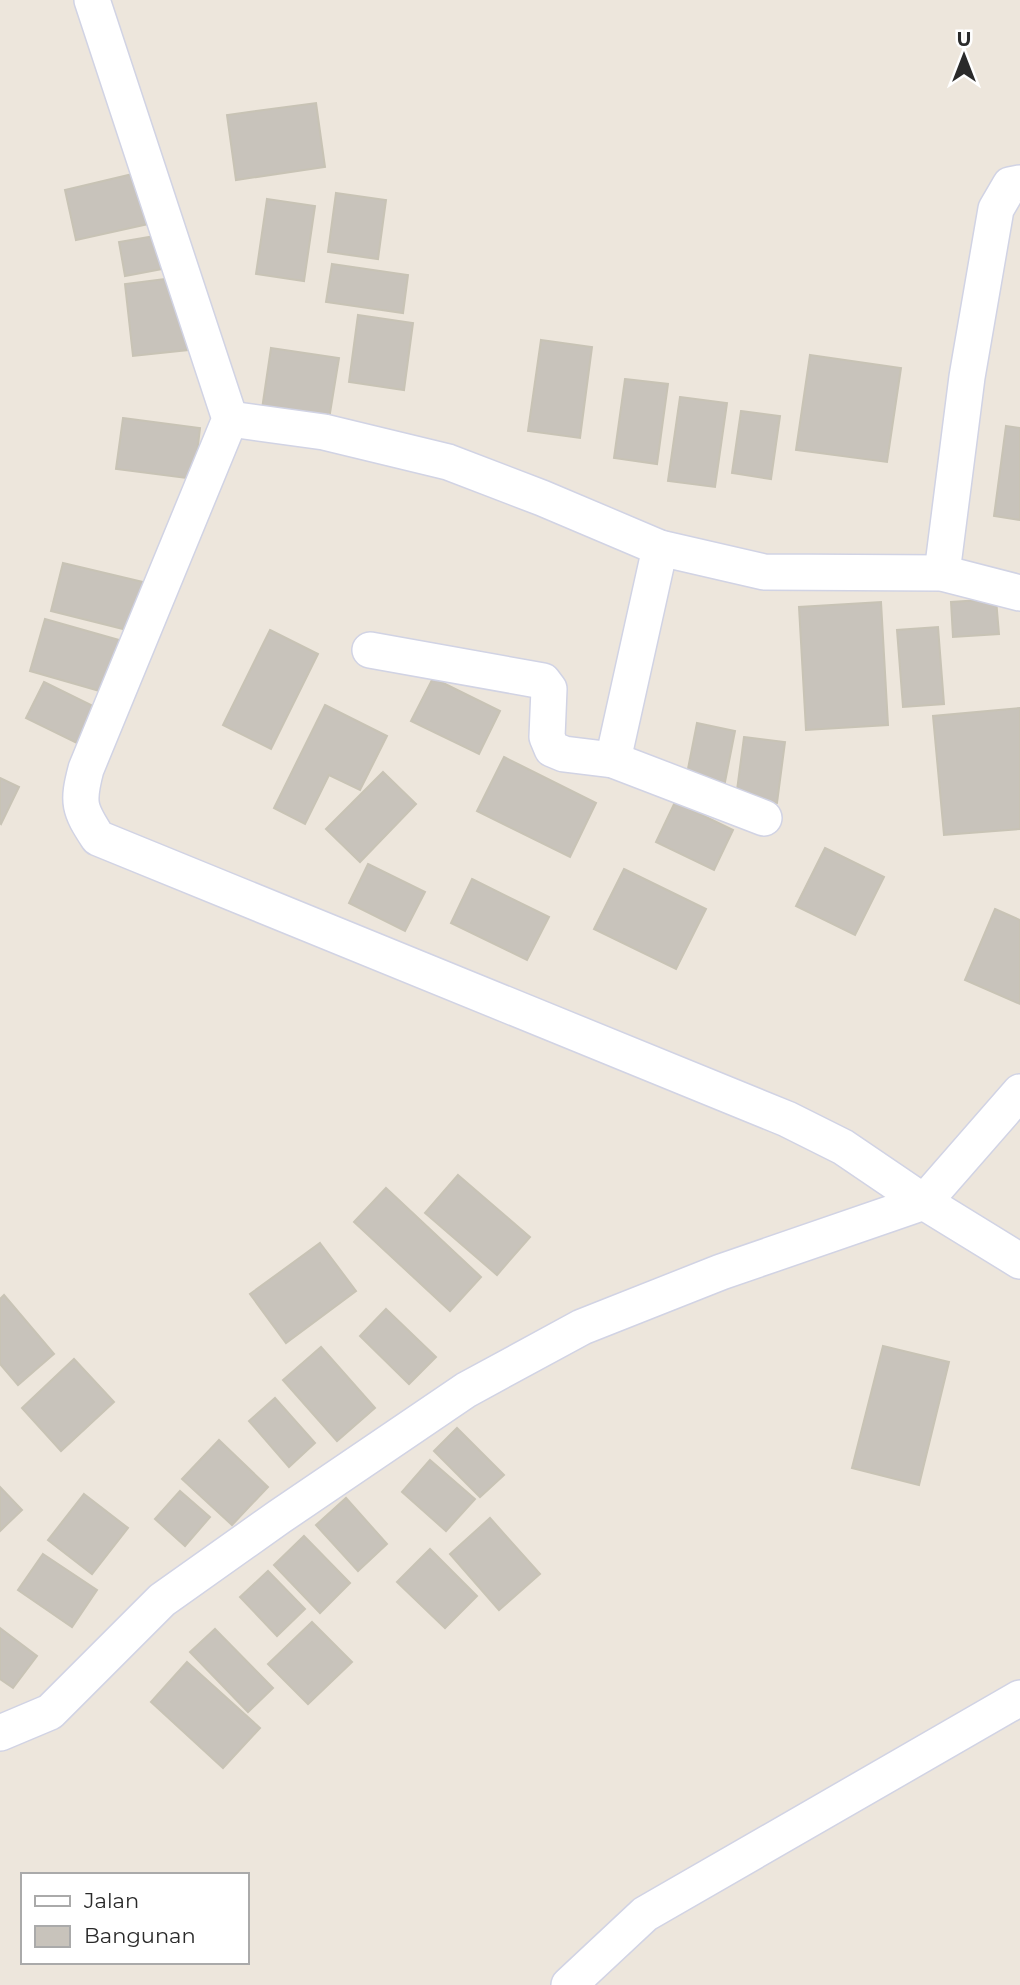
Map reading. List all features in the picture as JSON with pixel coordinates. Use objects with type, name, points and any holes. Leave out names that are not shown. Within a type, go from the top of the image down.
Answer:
[{"type":"street","points":[[92,0],[230,419],[86,769],[80,790],[81,813],[98,838],[787,1119],[843,1147],[924,1202],[1020,1261]]},
{"type":"street","points":[[942,573],[967,377],[996,209],[1010,185],[1020,183]]},
{"type":"street","points":[[230,419],[324,432],[448,462],[660,548],[764,572],[942,573],[1020,593]]},
{"type":"street","points":[[613,760],[660,548]]},
{"type":"street","points":[[370,650],[543,681],[549,689],[547,737],[552,749],[564,754],[613,760],[764,818]]},
{"type":"street","points":[[0,1733],[50,1712],[162,1600],[466,1390],[583,1328],[721,1272],[924,1202],[1020,1092]]},
{"type":"street","points":[[569,1985],[645,1914],[1020,1698]]},
{"type":"building","points":[[316,103],[325,167],[236,180],[227,115]]},
{"type":"building","points":[[141,172],[153,223],[76,240],[65,190]]},
{"type":"building","points":[[336,193],[386,200],[378,259],[328,252]]},
{"type":"building","points":[[267,199],[315,206],[304,281],[256,274]]},
{"type":"building","points":[[167,234],[173,267],[125,276],[119,242]]},
{"type":"building","points":[[332,264],[408,275],[403,313],[326,302]]},
{"type":"building","points":[[180,277],[188,350],[133,356],[125,284]]},
{"type":"building","points":[[358,315],[413,323],[404,390],[349,382]]},
{"type":"building","points":[[541,340],[592,347],[580,438],[528,431]]},
{"type":"building","points":[[271,348],[339,358],[329,419],[262,409]]},
{"type":"building","points":[[810,355],[901,368],[887,462],[796,450]]},
{"type":"building","points":[[625,379],[668,384],[657,464],[614,458]]},
{"type":"building","points":[[680,397],[727,403],[715,487],[668,481]]},
{"type":"building","points":[[741,411],[780,416],[771,479],[732,473]]},
{"type":"building","points":[[123,418],[200,428],[194,479],[116,469]]},
{"type":"building","points":[[1006,426],[1020,428],[1020,520],[994,516]]},
{"type":"building","points":[[63,563],[143,582],[131,631],[51,611]]},
{"type":"building","points":[[996,599],[999,634],[953,637],[951,602]]},
{"type":"building","points":[[881,602],[888,725],[806,730],[799,607]]},
{"type":"building","points":[[45,619],[126,642],[110,694],[30,671]]},
{"type":"building","points":[[938,627],[944,704],[903,707],[897,630]]},
{"type":"building","points":[[270,630],[318,654],[271,749],[223,725]]},
{"type":"building","points":[[433,678],[500,711],[479,754],[411,721]]},
{"type":"building","points":[[44,682],[103,711],[85,747],[26,718]]},
{"type":"building","points":[[325,705],[387,736],[360,790],[329,775],[305,824],[274,808]]},
{"type":"building","points":[[1020,708],[1020,829],[944,835],[933,716]]},
{"type":"building","points":[[697,723],[735,731],[724,787],[686,779]]},
{"type":"building","points":[[744,737],[785,742],[777,803],[736,798]]},
{"type":"building","points":[[504,757],[596,803],[570,857],[477,811]]},
{"type":"building","points":[[383,772],[416,804],[360,862],[326,829]]},
{"type":"building","points":[[0,778],[19,787],[1,824],[0,823]]},
{"type":"building","points":[[675,802],[733,830],[714,870],[656,842]]},
{"type":"building","points":[[825,848],[884,877],[855,935],[796,906]]},
{"type":"building","points":[[368,864],[425,892],[405,931],[349,903]]},
{"type":"building","points":[[624,869],[706,909],[676,969],[594,929]]},
{"type":"building","points":[[472,879],[549,917],[527,960],[451,923]]},
{"type":"building","points":[[995,909],[1020,920],[1020,1004],[965,980]]},
{"type":"building","points":[[458,1175],[530,1237],[497,1275],[425,1213]]},
{"type":"building","points":[[386,1188],[481,1277],[450,1311],[354,1222]]},
{"type":"building","points":[[320,1243],[356,1291],[286,1343],[250,1294]]},
{"type":"building","points":[[4,1295],[54,1354],[18,1385],[0,1364],[0,1299]]},
{"type":"building","points":[[386,1309],[436,1357],[409,1384],[360,1336]]},
{"type":"building","points":[[883,1346],[949,1362],[919,1485],[852,1468]]},
{"type":"building","points":[[321,1347],[375,1408],[337,1441],[283,1380]]},
{"type":"building","points":[[74,1359],[114,1402],[61,1451],[22,1408]]},
{"type":"building","points":[[275,1398],[315,1443],[289,1467],[249,1421]]},
{"type":"building","points":[[457,1428],[504,1475],[480,1497],[434,1451]]},
{"type":"building","points":[[219,1440],[268,1487],[232,1525],[182,1479]]},
{"type":"building","points":[[430,1460],[475,1499],[446,1531],[402,1492]]},
{"type":"building","points":[[0,1487],[22,1510],[0,1531]]},
{"type":"building","points":[[180,1491],[210,1517],[185,1546],[155,1519]]},
{"type":"building","points":[[84,1494],[128,1528],[92,1574],[48,1540]]},
{"type":"building","points":[[346,1498],[387,1544],[358,1571],[316,1525]]},
{"type":"building","points":[[490,1518],[540,1574],[499,1610],[450,1554]]},
{"type":"building","points":[[304,1536],[350,1583],[320,1613],[274,1565]]},
{"type":"building","points":[[430,1549],[477,1596],[445,1628],[397,1582]]},
{"type":"building","points":[[43,1554],[97,1590],[72,1627],[18,1590]]},
{"type":"building","points":[[268,1571],[305,1609],[277,1636],[240,1597]]},
{"type":"building","points":[[312,1622],[352,1662],[308,1704],[268,1664]]},
{"type":"building","points":[[0,1628],[37,1656],[13,1688],[0,1679]]},
{"type":"building","points":[[215,1629],[273,1688],[248,1712],[190,1652]]},
{"type":"building","points":[[187,1662],[260,1728],[223,1768],[151,1702]]}]
